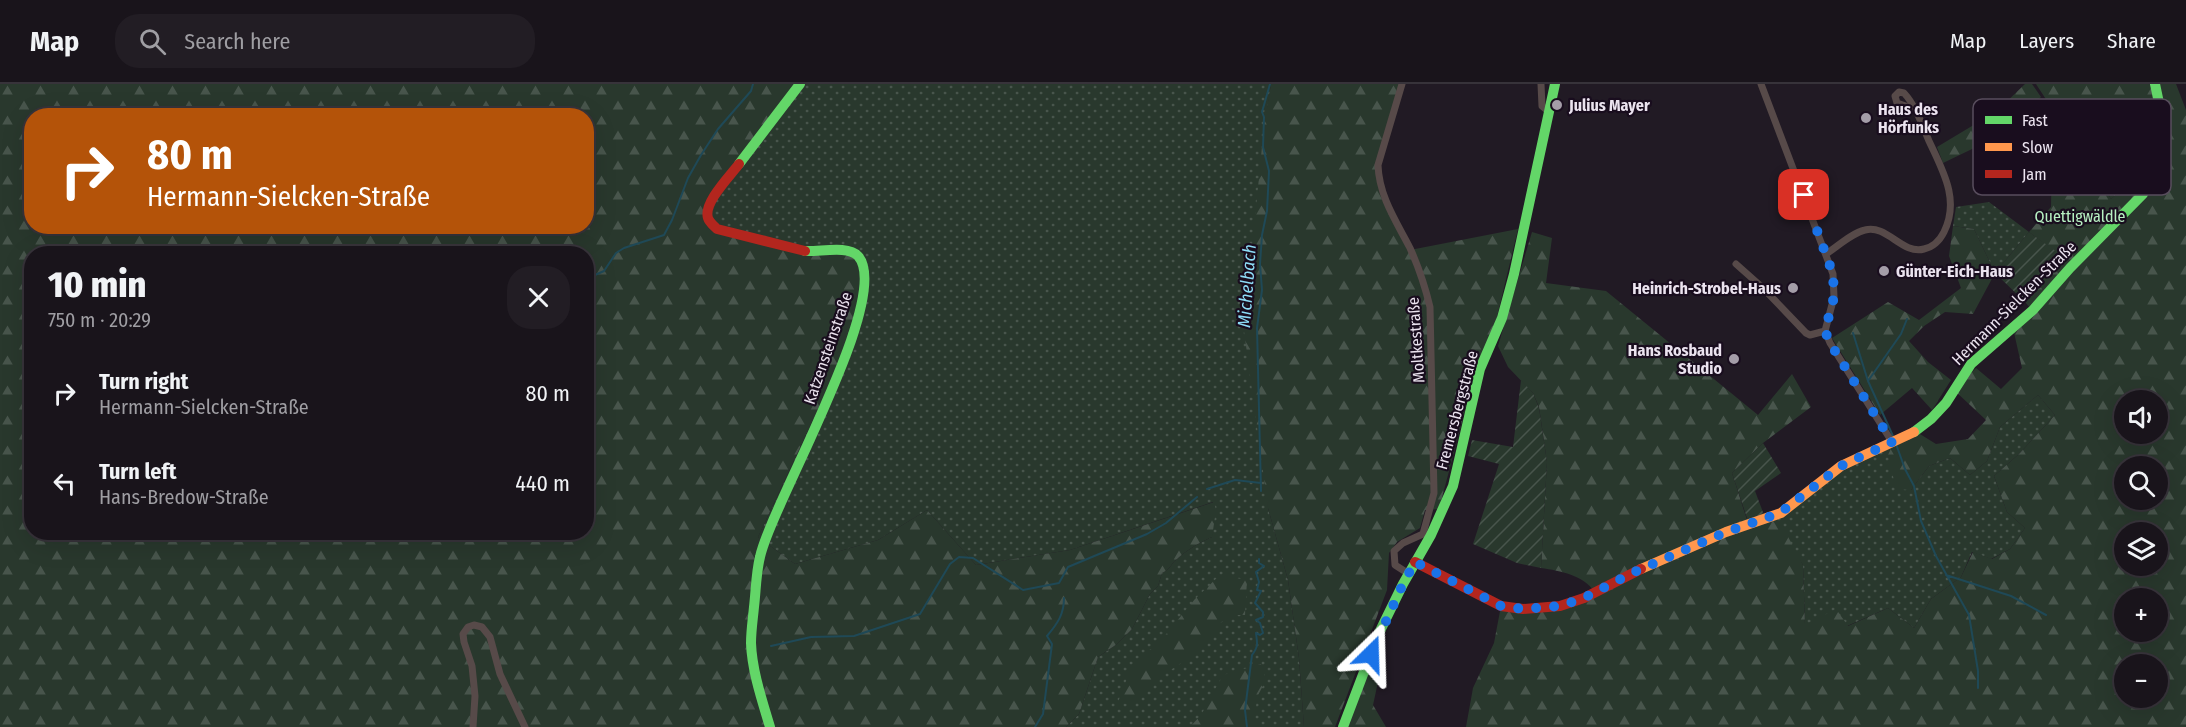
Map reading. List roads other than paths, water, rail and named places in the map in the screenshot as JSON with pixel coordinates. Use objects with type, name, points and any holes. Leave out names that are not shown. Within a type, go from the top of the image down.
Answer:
[{"type":"street","name":"Katzensteinstraße","points":[[770,727],[756,677],[751,642],[759,559],[766,533],[833,388],[863,303],[864,270],[858,256],[847,249],[818,252],[801,250],[736,235],[717,229],[706,215],[710,202],[800,84]]},
{"type":"street","name":"Moltkestraße","points":[[1402,84],[1381,151],[1378,179],[1385,201],[1423,278],[1430,307],[1434,493],[1427,534]]},
{"type":"street","points":[[1541,84],[1542,106],[1548,111]]},
{"type":"street","name":"Fremersbergstraße","points":[[1343,727],[1378,635],[1453,486],[1480,369],[1507,301],[1555,84]]},
{"type":"street","points":[[1761,84],[1833,274],[1834,297],[1825,331],[1830,343],[1894,441]]},
{"type":"street","name":"Hermann-Sielcken-Straße","points":[[2155,84],[2158,99]]},
{"type":"street","points":[[1826,254],[1862,230],[1879,230],[1911,249],[1920,250],[1931,247],[1942,237],[1950,221],[1951,195],[1945,176],[1914,109]]},
{"type":"street","name":"Hermann-Sielcken-Straße","points":[[1415,562],[1501,606],[1523,609],[1560,606],[1584,598],[1632,573],[1726,532],[1780,513],[1841,466],[1915,431],[1931,419],[1946,403],[1971,364],[2032,310],[2142,195]]},
{"type":"street","points":[[1736,264],[1763,288],[1806,333],[1810,335],[1825,331]]},
{"type":"street","points":[[1408,574],[1395,565],[1394,551],[1403,543],[1427,534]]},
{"type":"street","points":[[473,727],[475,696],[472,666],[463,634],[468,627],[474,625],[482,627],[490,637],[500,674],[525,727]]},
{"type":"waterway","points":[[594,275],[604,271],[616,253],[624,248],[664,235],[688,178],[701,155],[718,129],[751,91],[753,84]]},
{"type":"waterway","name":"Michelbach","points":[[1261,491],[1257,328],[1262,290],[1260,264],[1262,235],[1267,211],[1269,171],[1263,147],[1264,117],[1262,112],[1270,84]]},
{"type":"waterway","points":[[1868,381],[1901,334],[1907,319]]},
{"type":"waterway","points":[[1853,333],[1868,381],[1893,436]]},
{"type":"waterway","points":[[1896,444],[1914,486],[1921,521],[1936,556],[1969,615],[1978,671],[1978,688]]},
{"type":"waterway","points":[[1207,489],[1235,480],[1261,483]]},
{"type":"waterway","points":[[771,646],[811,637],[854,636],[920,614],[950,564],[959,557],[973,558],[1023,590],[1059,583],[1068,567],[1147,534],[1166,523],[1197,497]]},
{"type":"waterway","name":"Michelbach","points":[[1247,727],[1245,710],[1252,655],[1257,647],[1256,633],[1260,635],[1263,633],[1260,623],[1256,620],[1263,617],[1263,612],[1255,603],[1261,591],[1257,590],[1259,582],[1256,572],[1264,566],[1259,563],[1259,559]]},
{"type":"waterway","points":[[1946,575],[2011,596],[2046,615]]},
{"type":"waterway","points":[[1035,727],[1043,714],[1052,644],[1047,636],[1060,618],[1064,598]]},
{"type":"place","name":"Julius Mayer","points":[[1557,105]]},
{"type":"place","name":"Haus des Hörfunks","points":[[1866,118]]},
{"type":"place","name":"Günter-Eich-Haus","points":[[1884,271]]},
{"type":"place","name":"Heinrich-Strobel-Haus","points":[[1793,288]]},
{"type":"place","name":"Hans Rosbaud Studio","points":[[1734,359]]},
{"type":"park label","name":"Quettigwäldle","points":[[2080,216]]}]
